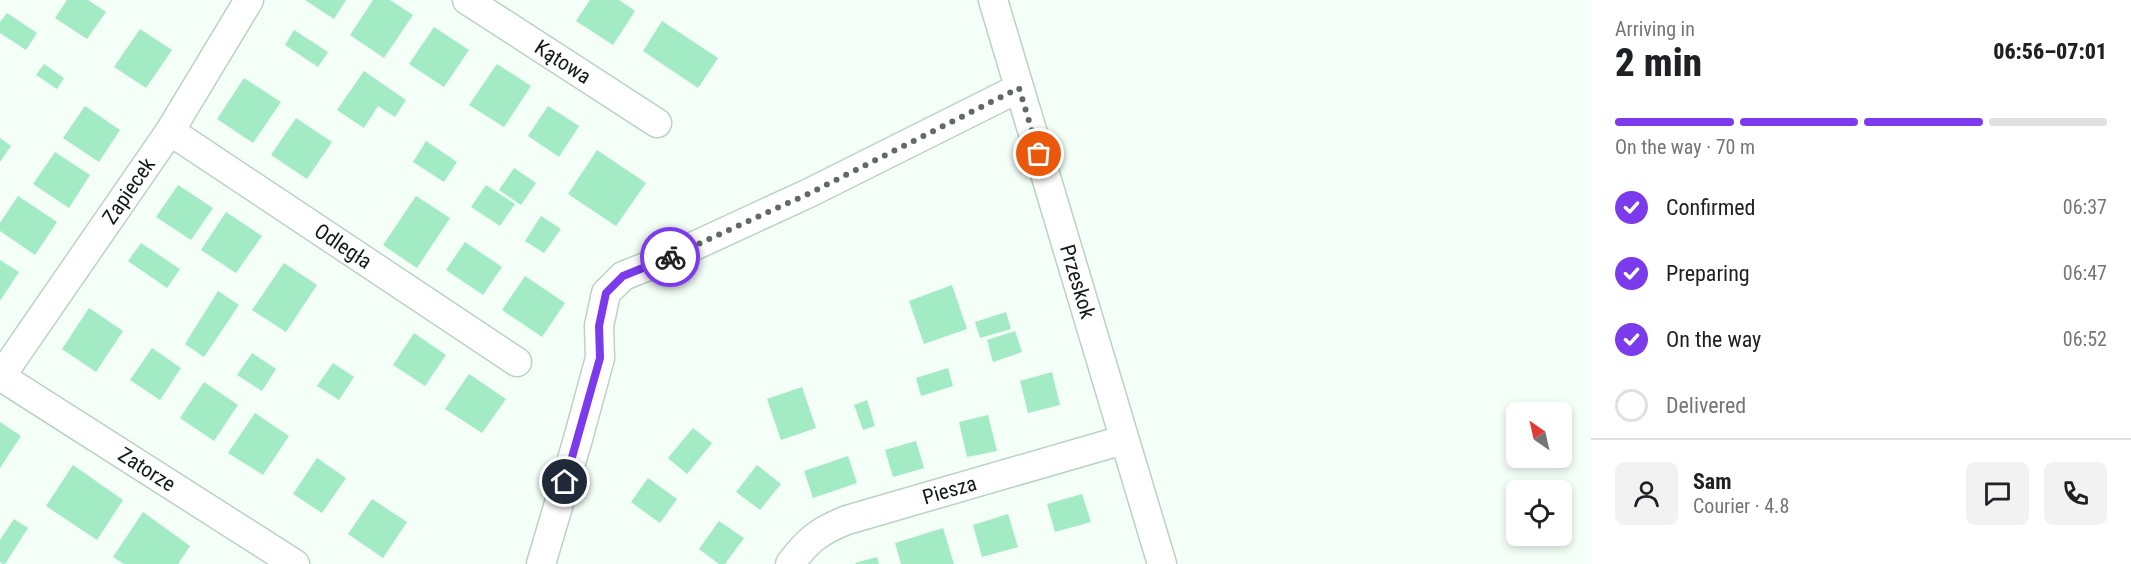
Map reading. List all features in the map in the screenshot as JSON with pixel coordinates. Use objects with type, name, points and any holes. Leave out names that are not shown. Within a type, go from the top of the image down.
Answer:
[{"type":"street","name":"Zapiecek","points":[[0,376],[170,131],[249,0]]},
{"type":"street","name":"Kątowa","points":[[467,0],[657,123]]},
{"type":"street","name":"Przeskok","points":[[993,0],[1162,564]]},
{"type":"street","points":[[541,564],[600,358],[599,326],[606,293],[623,276],[668,258],[810,193],[1019,88]]},
{"type":"street","name":"Odległa","points":[[170,131],[517,362]]},
{"type":"street","name":"Zatorze","points":[[0,376],[295,564]]},
{"type":"street","name":"Piesza","points":[[790,564],[806,543],[824,530],[847,520],[1124,440]]},
{"type":"building","points":[[67,0],[88,0],[106,12],[87,39],[55,18]]},
{"type":"building","points":[[305,0],[346,0],[334,19]]},
{"type":"building","points":[[373,0],[390,0],[413,15],[384,58],[350,35]]},
{"type":"building","points":[[590,0],[619,0],[635,11],[613,45],[576,21]]},
{"type":"building","points":[[7,13],[37,33],[26,50],[0,33],[0,22]]},
{"type":"building","points":[[662,21],[718,58],[698,88],[643,51]]},
{"type":"building","points":[[434,27],[469,50],[444,87],[409,64]]},
{"type":"building","points":[[140,29],[172,50],[146,88],[114,67]]},
{"type":"building","points":[[294,30],[328,52],[318,67],[285,45]]},
{"type":"building","points":[[44,64],[64,78],[57,89],[36,75]]},
{"type":"building","points":[[497,64],[531,86],[504,127],[469,105]]},
{"type":"building","points":[[364,71],[406,100],[395,117],[378,106],[364,128],[337,110]]},
{"type":"building","points":[[244,78],[281,102],[253,143],[217,119]]},
{"type":"building","points":[[85,106],[120,130],[99,162],[63,138]]},
{"type":"building","points":[[548,106],[579,126],[559,157],[528,136]]},
{"type":"building","points":[[296,118],[332,142],[307,179],[271,155]]},
{"type":"building","points":[[0,138],[11,146],[0,162]]},
{"type":"building","points":[[426,141],[457,162],[444,182],[413,162]]},
{"type":"building","points":[[597,150],[646,183],[616,226],[568,194]]},
{"type":"building","points":[[55,152],[90,175],[69,208],[33,184]]},
{"type":"building","points":[[514,168],[536,183],[521,205],[499,190]]},
{"type":"building","points":[[178,185],[213,208],[191,240],[156,217]]},
{"type":"building","points":[[486,185],[515,204],[500,226],[471,207]]},
{"type":"building","points":[[18,196],[57,222],[35,255],[0,231],[0,223]]},
{"type":"building","points":[[416,196],[450,218],[417,268],[383,245]]},
{"type":"building","points":[[226,212],[262,236],[236,273],[201,250]]},
{"type":"building","points":[[541,216],[561,229],[544,253],[525,241]]},
{"type":"building","points":[[465,242],[502,267],[483,295],[446,270]]},
{"type":"building","points":[[141,243],[180,269],[167,288],[128,261]]},
{"type":"building","points":[[0,260],[19,272],[0,301]]},
{"type":"building","points":[[284,263],[317,285],[286,332],[252,310]]},
{"type":"building","points":[[525,276],[565,303],[542,337],[502,310]]},
{"type":"building","points":[[952,285],[967,329],[924,344],[909,301]]},
{"type":"building","points":[[218,291],[239,305],[204,357],[185,344]]},
{"type":"building","points":[[89,308],[123,331],[96,372],[62,349]]},
{"type":"building","points":[[1006,312],[1011,329],[980,338],[975,322]]},
{"type":"building","points":[[1015,331],[1022,352],[993,362],[987,340]]},
{"type":"building","points":[[414,333],[446,355],[425,386],[393,365]]},
{"type":"building","points":[[152,348],[181,368],[160,400],[130,380]]},
{"type":"building","points":[[252,353],[276,369],[262,391],[237,375]]},
{"type":"building","points":[[333,363],[354,377],[339,400],[317,386]]},
{"type":"building","points":[[948,368],[953,386],[921,396],[916,378]]},
{"type":"building","points":[[1052,372],[1060,405],[1028,413],[1020,381]]},
{"type":"building","points":[[469,374],[506,399],[482,433],[445,409]]},
{"type":"building","points":[[204,382],[238,405],[214,441],[180,418]]},
{"type":"building","points":[[802,387],[816,428],[781,440],[767,399]]},
{"type":"building","points":[[867,400],[875,426],[863,430],[854,405]]},
{"type":"building","points":[[255,413],[289,436],[263,475],[228,453]]},
{"type":"building","points":[[988,415],[997,451],[967,457],[959,422]]},
{"type":"building","points":[[0,422],[21,436],[0,468]]},
{"type":"building","points":[[693,428],[712,443],[687,474],[668,458]]},
{"type":"building","points":[[916,441],[924,468],[893,477],[885,450]]},
{"type":"building","points":[[848,456],[857,483],[813,498],[804,471]]},
{"type":"building","points":[[317,458],[346,478],[322,513],[293,494]]},
{"type":"building","points":[[73,465],[123,500],[97,540],[46,506]]},
{"type":"building","points":[[757,465],[781,484],[760,510],[736,492]]},
{"type":"building","points":[[648,478],[677,499],[660,523],[631,502]]},
{"type":"building","points":[[1082,494],[1091,522],[1055,532],[1047,504]]},
{"type":"building","points":[[372,499],[407,522],[383,558],[348,534]]},
{"type":"building","points":[[143,512],[190,546],[178,564],[124,564],[113,557]]},
{"type":"building","points":[[1008,514],[1018,547],[982,557],[973,525]]},
{"type":"building","points":[[14,519],[28,528],[3,564],[0,562],[0,540]]},
{"type":"building","points":[[719,521],[744,538],[725,564],[719,564],[699,549]]},
{"type":"building","points":[[943,528],[954,564],[901,564],[895,543]]},
{"type":"building","points":[[877,557],[879,564],[855,563]]},
{"type":"way so far","points":[[670,257],[810,193],[1019,88],[1039,154]]},
{"type":"route","points":[[565,482],[600,358],[599,326],[606,293],[623,276],[670,257]]}]
